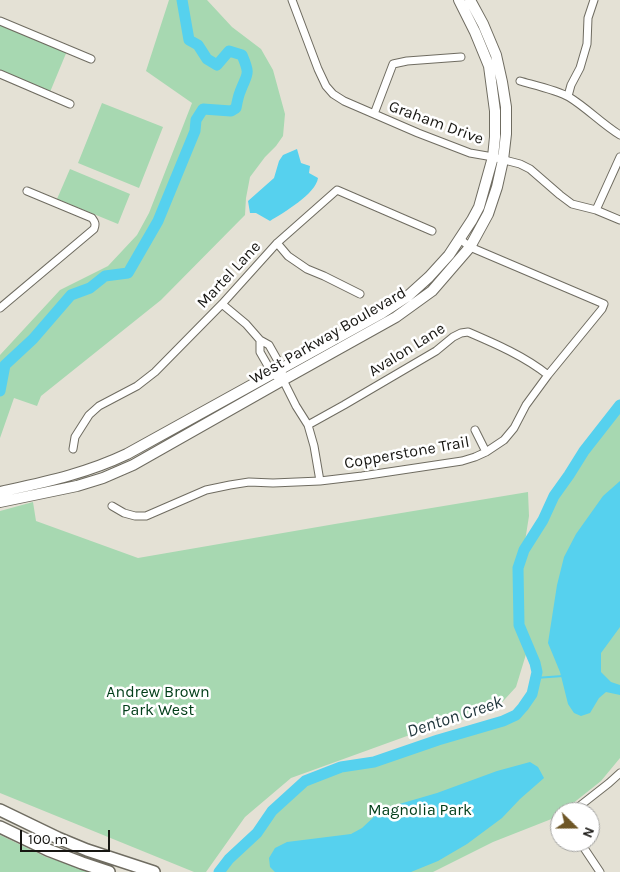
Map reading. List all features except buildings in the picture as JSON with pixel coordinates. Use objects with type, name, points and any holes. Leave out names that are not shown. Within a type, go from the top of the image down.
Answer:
[{"type":"main road","points":[[0,810],[87,850],[154,872]]},
{"type":"main road","points":[[0,827],[48,850],[109,872]]},
{"type":"main road","points":[[82,863],[87,850]]},
{"type":"street","name":"Graham Drive","points":[[292,0],[326,86],[344,102],[470,154],[493,157],[520,164],[530,169],[554,191],[572,204],[596,210],[620,220]]},
{"type":"street","name":"West Parkway Boulevard","points":[[0,492],[82,472],[110,462],[382,313],[408,296],[429,277],[449,255],[479,207],[493,157],[495,110],[489,66],[459,0]]},
{"type":"street","name":"West Parkway Boulevard","points":[[0,502],[78,486],[133,465],[396,318],[432,291],[470,247],[488,214],[503,160],[506,134],[506,107],[502,82],[496,55],[470,0]]},
{"type":"street","points":[[568,96],[571,85],[580,68],[587,44],[588,18],[594,0]]},
{"type":"street","points":[[0,21],[91,59]]},
{"type":"street","points":[[374,114],[393,64],[407,61],[462,57]]},
{"type":"street","points":[[0,74],[70,104]]},
{"type":"street","points":[[520,81],[568,96],[620,135]]},
{"type":"street","points":[[596,210],[620,157]]},
{"type":"street","name":"Martel Lane","points":[[73,449],[75,437],[89,415],[99,406],[137,386],[155,372],[222,304],[277,243],[338,190],[432,231]]},
{"type":"street","points":[[0,308],[94,229],[95,225],[92,218],[27,191]]},
{"type":"street","name":"Copperstone Trail","points":[[112,506],[124,513],[146,516],[206,490],[249,482],[320,481],[462,461],[486,452],[504,440],[514,428],[526,406],[548,375],[602,309],[604,304],[470,247],[460,239]]},
{"type":"street","points":[[277,243],[288,256],[307,269],[360,294]]},
{"type":"street","points":[[222,304],[246,324],[260,340],[269,346],[282,368],[283,380],[308,425],[320,481]]},
{"type":"street","name":"Avalon Lane","points":[[308,425],[436,351],[461,332],[468,332],[519,356],[533,363],[548,375]]},
{"type":"street","points":[[260,340],[260,352],[272,373],[283,380]]},
{"type":"street","points":[[475,430],[486,452]]},
{"type":"street","points":[[585,802],[620,773]]},
{"type":"street","points":[[587,852],[600,872]]},
{"type":"green space","points":[[169,0],[207,0],[232,27],[261,49],[273,70],[285,114],[283,136],[250,177],[245,215],[161,300],[41,396],[37,406],[14,398],[0,438],[0,355],[60,290],[108,266],[137,235],[149,213],[192,103],[146,71]]},
{"type":"green space","points":[[0,23],[67,51],[50,92],[0,71]]},
{"type":"green space","points":[[102,103],[163,127],[139,188],[78,163]]},
{"type":"green space","points":[[70,169],[130,194],[118,224],[57,199]]},
{"type":"green space","name":"Andrew Brown Park West","points":[[615,411],[620,414],[620,758],[601,781],[575,802],[550,802],[550,820],[493,842],[433,872],[219,872],[229,859],[257,833],[272,811],[305,781],[341,767],[374,762],[438,740],[503,721],[516,715],[532,694],[537,672],[525,639],[527,651],[516,687],[495,710],[407,736],[291,778],[245,817],[206,872],[194,872],[0,793],[0,511],[33,502],[36,521],[138,558],[528,492],[529,516],[523,554],[543,520],[554,496],[584,451]]},
{"type":"green space","points":[[0,835],[46,857],[93,872],[0,872]]},
{"type":"water","points":[[297,149],[301,163],[310,166],[309,173],[318,178],[316,184],[305,197],[270,221],[256,213],[250,213],[248,201],[274,178],[279,161],[283,155]]},
{"type":"water","points":[[620,481],[620,627],[601,653],[601,672],[611,682],[620,685],[620,695],[606,692],[599,698],[590,713],[581,716],[574,713],[568,704],[560,672],[548,643],[557,585],[564,557],[576,534],[603,496]]},
{"type":"water","points":[[530,762],[538,767],[544,778],[502,818],[467,844],[438,861],[411,872],[275,872],[270,867],[269,858],[275,848],[287,842],[351,834],[389,807]]},
{"type":"waterway","points":[[0,391],[5,365],[33,339],[71,295],[90,288],[105,276],[128,273],[158,221],[195,131],[196,120],[203,109],[231,111],[236,108],[247,74],[242,55],[229,51],[217,65],[207,59],[198,45],[189,40],[182,0]]},
{"type":"waterway","name":"Denton Creek","points":[[219,872],[229,859],[257,833],[272,811],[305,781],[341,767],[374,762],[438,740],[503,721],[516,715],[523,707],[532,694],[537,672],[519,625],[518,568],[524,550],[543,520],[554,496],[584,451],[620,405]]},
{"type":"waterway","points":[[535,678],[563,676]]},
{"type":"park label","name":"Magnolia Park","points":[[420,810]]}]
